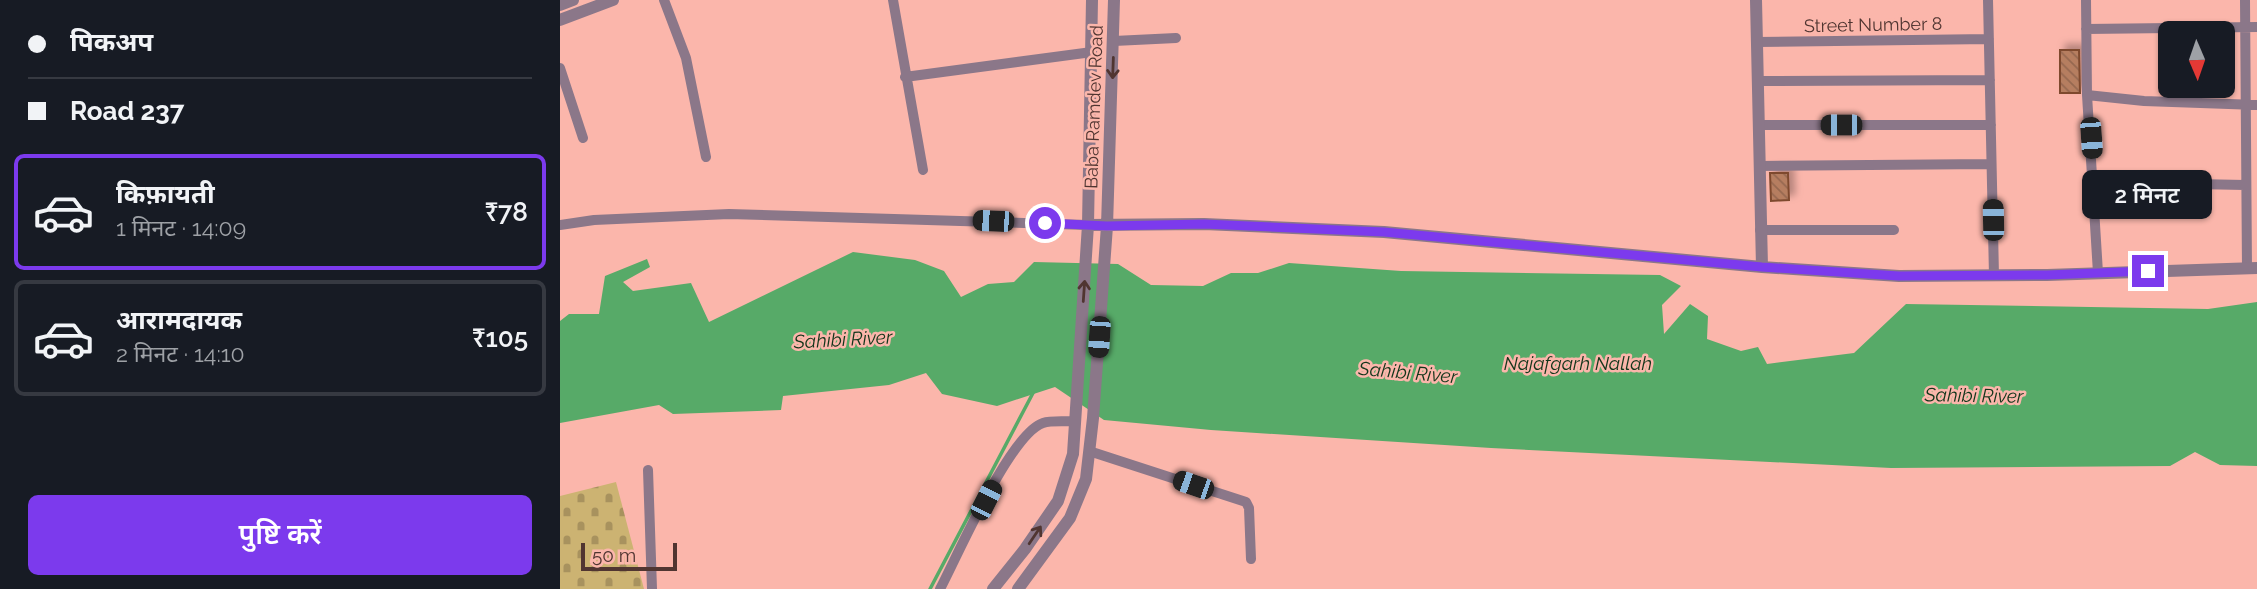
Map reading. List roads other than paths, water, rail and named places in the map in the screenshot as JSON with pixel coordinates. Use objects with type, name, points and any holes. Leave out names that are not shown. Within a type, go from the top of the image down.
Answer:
[{"type":"street","points":[[560,5],[573,0]]},
{"type":"street","points":[[560,20],[613,0]]},
{"type":"street","points":[[664,0],[686,58],[706,157]]},
{"type":"street","points":[[893,0],[923,170]]},
{"type":"street","points":[[993,589],[1058,501],[1073,454],[1087,258],[1092,0]]},
{"type":"street","name":"Baba Ramdev Road","points":[[1093,423],[1107,226],[1114,0]]},
{"type":"street","points":[[1756,0],[1762,267]]},
{"type":"street","points":[[1988,0],[1994,276]]},
{"type":"street","points":[[2086,0],[2087,95],[2098,273]]},
{"type":"street","points":[[560,225],[594,220],[729,214],[1107,226],[1204,224],[1384,232],[1762,267],[1899,276],[2252,269],[2245,149],[2252,105],[2252,71],[2245,0]]},
{"type":"street","points":[[2086,29],[2257,27]]},
{"type":"street","points":[[1114,41],[1176,38]]},
{"type":"street","name":"Street Number 8","points":[[1757,42],[1989,39]]},
{"type":"street","points":[[905,77],[1092,52]]},
{"type":"street","points":[[560,68],[583,138]]},
{"type":"street","points":[[1757,81],[1990,80]]},
{"type":"street","points":[[2087,95],[2144,101],[2252,105]]},
{"type":"street","points":[[1758,125],[1991,125]]},
{"type":"street","points":[[2245,149],[2257,149]]},
{"type":"street","points":[[1759,166],[1992,164]]},
{"type":"street","points":[[2094,182],[2245,185]]},
{"type":"street","points":[[1760,230],[1894,230]]},
{"type":"street","points":[[940,589],[1009,457],[1029,432],[1044,423],[1076,418],[1093,423],[1086,479],[1070,518],[1018,589]]},
{"type":"street","points":[[1090,451],[1246,502],[1249,508],[1251,559]]},
{"type":"street","points":[[648,470],[652,589]]},
{"type":"water","name":"Najafgarh Nallah","points":[[853,252],[915,260],[944,271],[961,297],[988,284],[1014,282],[1034,262],[1118,264],[1151,285],[1203,286],[1231,273],[1258,273],[1289,263],[1401,271],[1660,275],[1681,286],[1662,305],[1664,334],[1690,304],[1708,316],[1707,339],[1741,351],[1758,347],[1767,364],[1854,353],[1906,304],[2208,309],[2257,302],[2257,466],[2220,465],[2195,452],[2170,466],[1891,468],[1491,448],[1211,430],[1104,420],[1055,387],[997,406],[942,394],[926,373],[889,385],[783,396],[781,410],[673,414],[659,405],[560,423],[560,321],[569,314],[599,314],[605,276],[647,259],[650,267],[623,282],[633,291],[691,283],[709,322]]},
{"type":"waterway","points":[[930,589],[1033,393]]},
{"type":"water label","name":"Sahibi River","points":[[843,339]]},
{"type":"water label","name":"Sahibi River","points":[[1408,372]]},
{"type":"water label","name":"Sahibi River","points":[[1974,395]]}]
